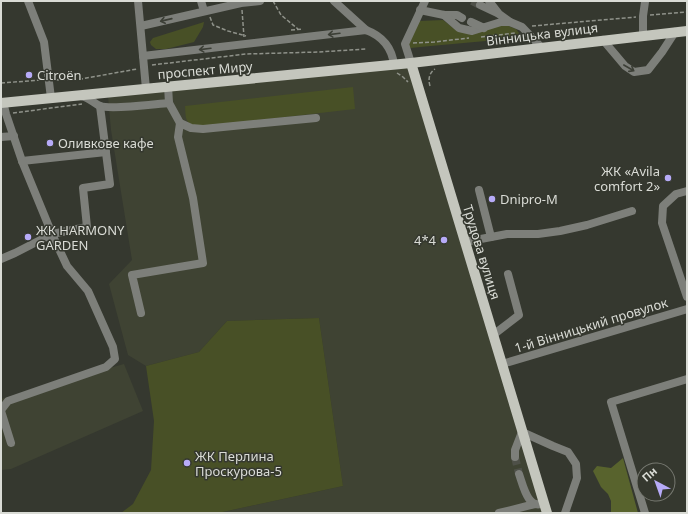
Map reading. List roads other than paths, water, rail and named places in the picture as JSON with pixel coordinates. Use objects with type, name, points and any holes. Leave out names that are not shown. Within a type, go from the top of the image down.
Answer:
[{"type":"main road","name":"Вінницька вулиця","points":[[412,63],[687,31]]},
{"type":"main road","name":"проспект Миру","points":[[2,102],[168,86],[395,69],[412,63]]},
{"type":"main road","name":"Трудова вулиця","points":[[412,63],[522,432],[539,503],[547,513]]},
{"type":"street","points":[[28,1],[44,42],[51,98]]},
{"type":"street","points":[[138,1],[146,88]]},
{"type":"street","points":[[201,1],[206,11]]},
{"type":"street","points":[[141,26],[241,3],[260,1]]},
{"type":"street","points":[[334,1],[369,31],[385,41],[392,55],[395,69]]},
{"type":"street","name":"Трудова вулиця","points":[[412,63],[405,44],[425,1]]},
{"type":"street","points":[[489,1],[499,14]]},
{"type":"street","points":[[643,36],[645,2]]},
{"type":"street","points":[[480,5],[522,27],[541,47]]},
{"type":"street","points":[[420,10],[444,15],[457,15],[462,18]]},
{"type":"street","points":[[444,15],[459,28],[472,31],[501,22],[510,22]]},
{"type":"street","points":[[471,22],[484,28]]},
{"type":"street","points":[[143,56],[245,40],[369,31]]},
{"type":"street","points":[[603,40],[624,66],[634,72],[648,70],[675,32]]},
{"type":"street","points":[[168,86],[169,103],[180,123],[191,128],[203,129],[316,118]]},
{"type":"street","points":[[75,95],[88,98],[98,105],[111,107],[169,103]]},
{"type":"street","points":[[2,102],[22,161],[66,266],[88,292],[113,347],[115,359],[106,367],[8,401],[1,411],[11,443]]},
{"type":"street","points":[[1,259],[15,254],[52,234],[87,227],[83,188],[110,184],[98,105]]},
{"type":"street","points":[[141,313],[132,275],[203,263],[192,198],[178,137],[180,123]]},
{"type":"street","points":[[1,137],[14,136]]},
{"type":"street","points":[[22,161],[106,152]]},
{"type":"street","points":[[479,190],[491,237]]},
{"type":"street","points":[[687,191],[676,194],[663,206],[662,223],[683,272],[687,297]]},
{"type":"street","points":[[465,242],[507,234],[538,234],[560,231],[587,225],[632,211]]},
{"type":"street","points":[[493,335],[519,315],[508,274]]},
{"type":"street","name":"1-й Вінницький провулок","points":[[502,364],[687,309]]},
{"type":"street","points":[[645,513],[611,402],[687,379]]},
{"type":"street","points":[[515,457],[515,450],[522,432],[568,452],[576,464],[577,478],[566,513]]},
{"type":"street","points":[[519,474],[528,498],[539,503]]},
{"type":"street","points":[[499,513],[539,503]]},
{"type":"tunnel","points":[[472,1],[480,5]]},
{"type":"tunnel","points":[[515,457],[519,474]]},
{"type":"place","name":"Citroën","points":[[29,75]]},
{"type":"place","name":"Оливкове кафе","points":[[50,143]]},
{"type":"place","name":"ЖК «Avila comfort 2»","points":[[668,178]]},
{"type":"place","name":"Dnipro-M","points":[[492,199]]},
{"type":"place","name":"ЖК HARMONY GARDEN","points":[[28,237]]},
{"type":"place","name":"4*4","points":[[444,240]]},
{"type":"place","name":"ЖК Перлина Проскурова-5","points":[[187,463]]}]
